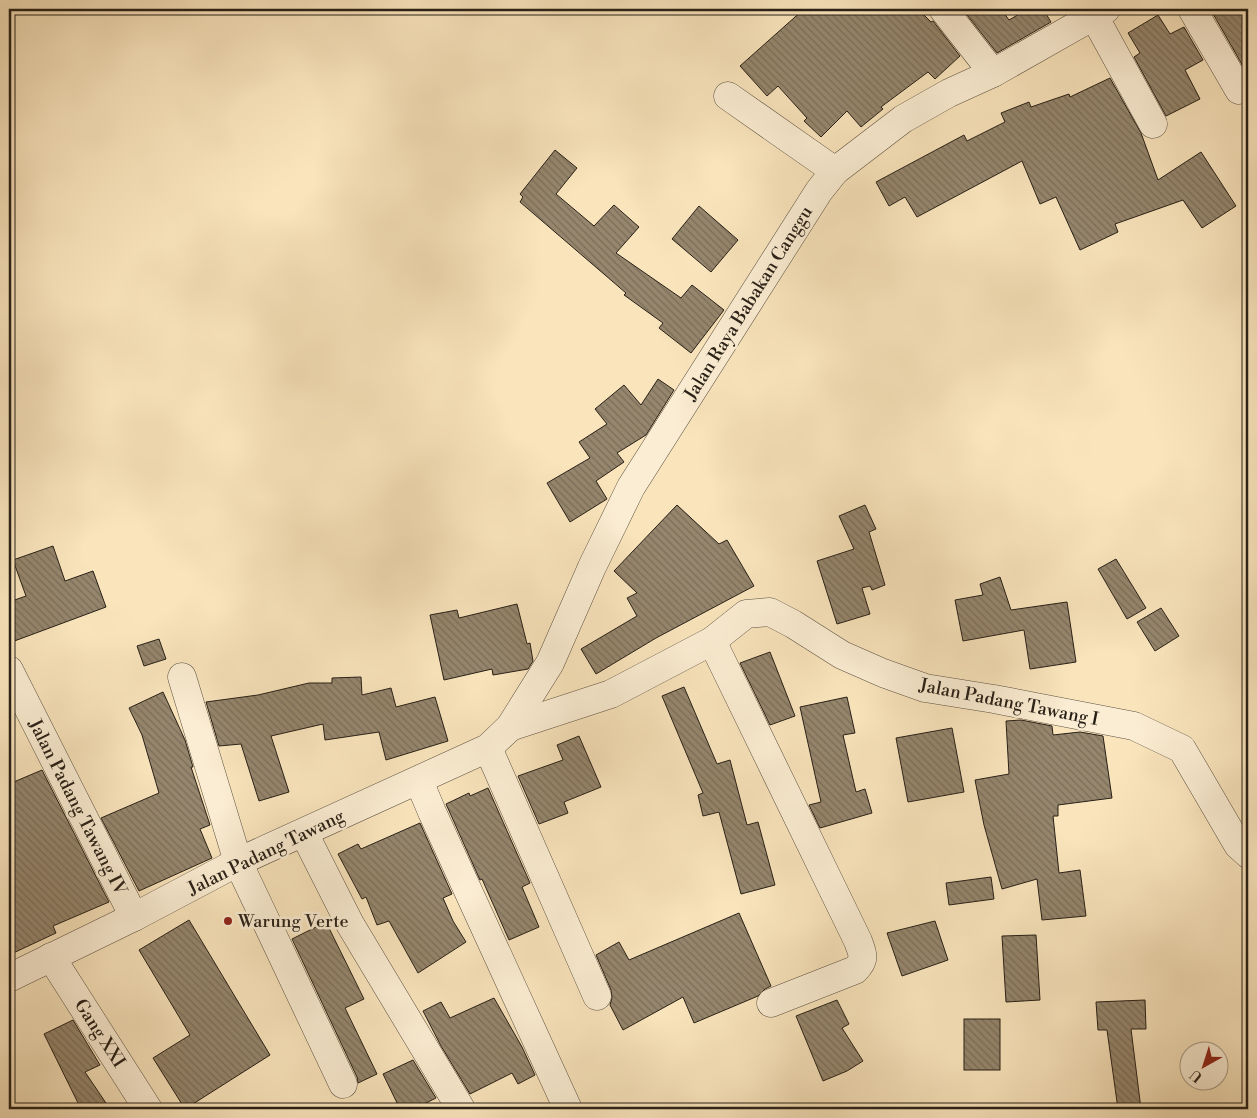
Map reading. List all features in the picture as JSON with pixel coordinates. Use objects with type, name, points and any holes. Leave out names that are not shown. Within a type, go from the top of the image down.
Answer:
[{"type":"street","points":[[943,9],[993,74]]},
{"type":"street","points":[[1192,9],[1238,90]]},
{"type":"street","points":[[1100,13],[1154,124]]},
{"type":"street","name":"Jalan Raya Babakan Canggu","points":[[513,722],[550,663],[592,567],[631,488],[818,191],[836,171],[903,119],[949,93],[993,74],[1100,13]]},
{"type":"street","points":[[728,96],[836,171]]},
{"type":"street","name":"Jalan Padang Tawang I","points":[[513,722],[611,694],[712,641],[746,614],[770,612],[842,655],[883,673],[925,688],[994,699],[1134,726],[1182,749],[1238,845],[1248,854]]},
{"type":"street","points":[[712,641],[858,941],[863,957],[862,963],[855,970],[771,1003]]},
{"type":"street","name":"Jalan Padang Tawang IV","points":[[9,670],[134,917]]},
{"type":"street","points":[[182,677],[238,862],[343,1084]]},
{"type":"street","name":"Jalan Padang Tawang","points":[[9,978],[134,917],[238,862],[488,748],[513,722]]},
{"type":"street","points":[[488,748],[597,996]]},
{"type":"street","points":[[419,781],[568,1109]]},
{"type":"street","points":[[304,833],[350,924],[461,1109]]},
{"type":"street","name":"Gang XXI","points":[[51,957],[148,1109]]},
{"type":"building","points":[[804,9],[918,9],[931,22],[933,21],[960,56],[935,79],[928,72],[881,107],[883,109],[861,127],[847,111],[821,137],[804,121],[807,118],[778,86],[767,96],[740,66]]},
{"type":"building","points":[[967,9],[1001,9],[1009,20],[1028,9],[1043,9],[1051,22],[997,53],[964,11]]},
{"type":"building","points":[[1219,9],[1248,9],[1248,75],[1212,12]]},
{"type":"building","points":[[1158,15],[1170,34],[1184,27],[1203,60],[1185,70],[1200,99],[1166,116],[1134,57],[1140,53],[1128,33]]},
{"type":"building","points":[[1110,78],[1141,133],[1158,180],[1201,152],[1236,206],[1202,228],[1183,200],[1115,224],[1118,232],[1080,250],[1056,197],[1040,204],[1022,161],[917,217],[905,197],[889,206],[876,182],[964,135],[967,141],[1005,122],[1001,113],[1029,102],[1031,107],[1069,94],[1070,97]]},
{"type":"building","points":[[555,150],[577,168],[556,194],[594,226],[614,205],[639,227],[616,253],[681,298],[692,285],[724,310],[691,353],[659,328],[663,323],[624,295],[626,293],[520,202],[523,197],[520,194]]},
{"type":"building","points":[[699,206],[738,240],[711,272],[672,239]]},
{"type":"building","points":[[658,379],[674,390],[646,435],[617,453],[624,462],[596,481],[607,499],[570,522],[547,483],[590,458],[579,442],[607,424],[595,409],[624,385],[641,405]]},
{"type":"building","points":[[677,505],[719,544],[727,540],[754,586],[656,638],[596,674],[581,649],[637,616],[627,598],[637,593],[614,571]]},
{"type":"building","points":[[865,505],[876,529],[869,532],[885,585],[872,590],[870,586],[862,588],[870,614],[837,624],[817,561],[854,549],[839,516]]},
{"type":"building","points":[[53,546],[65,581],[93,571],[106,607],[9,643],[9,602],[26,596],[13,560]]},
{"type":"building","points":[[1116,559],[1146,608],[1127,619],[1098,569]]},
{"type":"building","points":[[1000,577],[1011,610],[1067,602],[1076,662],[1030,669],[1024,630],[963,641],[955,600],[983,595],[980,584]]},
{"type":"building","points":[[517,604],[527,644],[530,643],[533,661],[528,669],[493,675],[492,669],[444,680],[430,615],[457,610],[459,618]]},
{"type":"building","points":[[1161,608],[1179,636],[1155,651],[1137,622]]},
{"type":"building","points":[[159,639],[166,659],[144,666],[137,646]]},
{"type":"building","points":[[770,652],[795,716],[770,725],[740,663]]},
{"type":"building","points":[[361,677],[362,695],[391,688],[396,707],[435,697],[448,741],[386,760],[379,732],[325,740],[323,724],[271,736],[289,792],[259,801],[241,744],[219,746],[206,702],[258,695],[309,683],[332,683],[332,678]]},
{"type":"building","points":[[684,687],[717,764],[730,760],[747,825],[758,822],[775,885],[741,894],[719,812],[703,816],[698,795],[703,793],[662,696]]},
{"type":"building","points":[[163,692],[185,740],[193,767],[191,767],[210,825],[200,829],[212,858],[139,891],[101,818],[159,793],[142,735],[129,708]]},
{"type":"building","points":[[847,697],[855,733],[843,735],[856,792],[865,789],[872,813],[820,828],[809,805],[821,802],[800,707]]},
{"type":"building","points":[[1021,720],[1052,726],[1053,735],[1080,732],[1103,736],[1112,798],[1058,805],[1058,816],[1053,816],[1059,873],[1080,870],[1086,916],[1042,920],[1037,879],[1002,889],[984,825],[975,780],[1009,774],[1006,721]]},
{"type":"building","points":[[952,728],[964,792],[908,802],[896,738]]},
{"type":"building","points":[[579,736],[601,787],[564,802],[568,813],[539,824],[518,776],[563,760],[557,745]]},
{"type":"building","points":[[42,770],[109,902],[53,926],[56,933],[9,955],[9,784]]},
{"type":"building","points":[[488,788],[530,883],[522,887],[539,927],[509,940],[446,804],[469,793],[470,796]]},
{"type":"building","points":[[420,823],[452,894],[443,898],[453,921],[466,942],[418,973],[389,921],[377,925],[366,897],[362,899],[338,854],[358,844],[361,849]]},
{"type":"building","points":[[991,877],[994,899],[949,905],[946,883]]},
{"type":"building","points":[[739,913],[771,986],[758,996],[694,1023],[683,997],[623,1030],[610,1005],[612,998],[611,990],[596,955],[619,942],[629,960]]},
{"type":"building","points":[[189,920],[270,1055],[185,1109],[153,1058],[190,1035],[139,950]]},
{"type":"building","points":[[935,921],[948,960],[902,976],[887,933]]},
{"type":"building","points":[[326,922],[364,999],[345,1008],[377,1074],[358,1083],[357,1077],[292,939]]},
{"type":"building","points":[[1036,935],[1040,1000],[1006,1002],[1002,936]]},
{"type":"building","points":[[494,998],[522,1047],[535,1075],[518,1084],[512,1073],[470,1094],[441,1046],[423,1011],[441,1002],[450,1018]]},
{"type":"building","points":[[837,1000],[849,1024],[842,1028],[863,1061],[847,1071],[823,1081],[796,1016]]},
{"type":"building","points":[[1145,1000],[1146,1029],[1131,1029],[1141,1109],[1118,1109],[1107,1030],[1098,1030],[1096,1002]]},
{"type":"building","points":[[964,1019],[1000,1019],[1000,1070],[964,1070]]},
{"type":"building","points":[[73,1020],[100,1065],[85,1072],[110,1109],[81,1109],[44,1034]]},
{"type":"building","points":[[413,1060],[436,1098],[414,1109],[400,1109],[383,1074]]},
{"type":"waterway","points":[[1191,1108],[1195,1109]]},
{"type":"place","name":"Warung Verte","points":[[228,921]]}]
